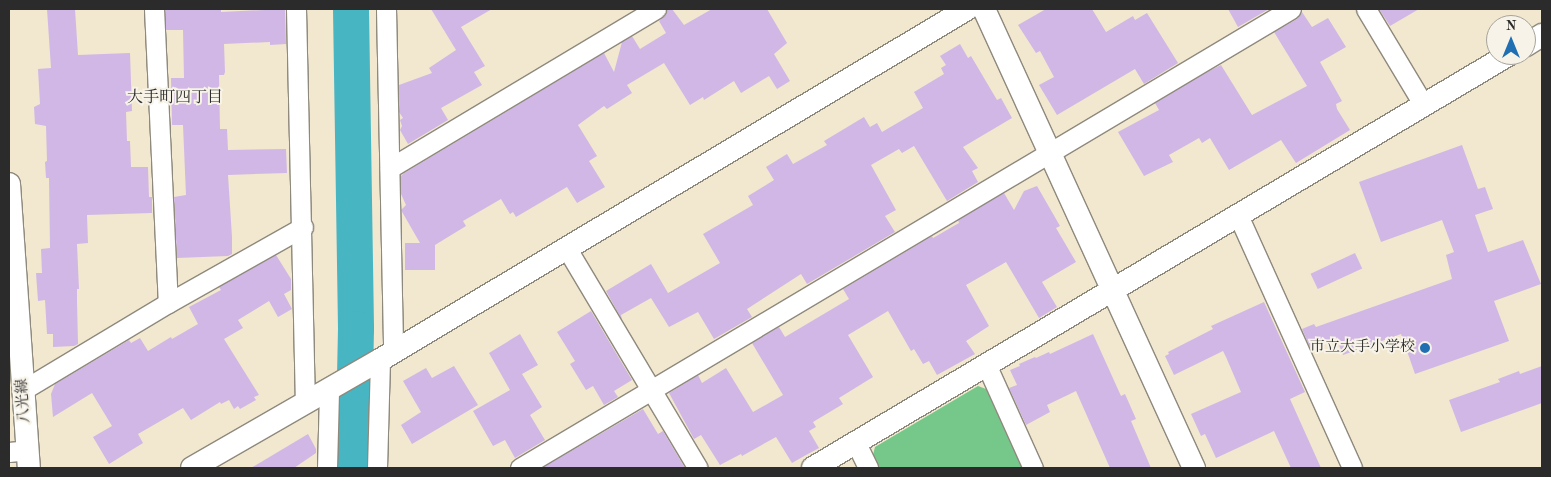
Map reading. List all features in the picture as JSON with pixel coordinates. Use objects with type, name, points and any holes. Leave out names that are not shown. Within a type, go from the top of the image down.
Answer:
[{"type":"street","points":[[154,9],[168,303]]},
{"type":"street","points":[[296,9],[303,227],[305,403]]},
{"type":"street","points":[[390,168],[656,9]]},
{"type":"street","points":[[192,468],[387,356],[566,247],[967,9]]},
{"type":"street","points":[[984,9],[1194,468]]},
{"type":"street","points":[[520,468],[1291,9]]},
{"type":"street","points":[[1366,9],[1423,104]]},
{"type":"street","points":[[377,468],[387,356],[390,168],[389,11]]},
{"type":"street","points":[[813,468],[1491,65]]},
{"type":"street","name":"八光線","points":[[9,184],[23,390],[22,457]]},
{"type":"street","points":[[1238,215],[1352,468]]},
{"type":"street","points":[[23,390],[168,303],[303,227]]},
{"type":"street","points":[[566,247],[698,468]]},
{"type":"street","points":[[986,364],[1033,468]]},
{"type":"street","points":[[327,468],[329,390]]},
{"type":"street","points":[[856,443],[868,468]]},
{"type":"green space","points":[[978,386],[986,389],[1022,468],[879,468],[873,455],[875,447]]},
{"type":"building","points":[[47,9],[75,9],[78,55],[130,53],[132,111],[126,112],[127,141],[130,141],[131,167],[148,167],[149,197],[152,197],[152,213],[87,215],[88,243],[77,244],[79,289],[77,289],[78,344],[74,346],[53,347],[53,334],[47,334],[45,300],[38,301],[36,273],[42,273],[41,249],[50,248],[49,178],[46,178],[45,162],[47,161],[46,126],[35,124],[34,107],[40,104],[38,69],[51,68]]},
{"type":"building","points":[[165,9],[221,9],[221,12],[285,9],[286,44],[270,45],[270,42],[224,44],[225,72],[224,75],[219,75],[220,129],[227,129],[228,150],[286,149],[287,173],[228,175],[232,254],[228,256],[177,258],[174,197],[186,195],[183,125],[172,125],[171,78],[184,78],[183,30],[166,30]]},
{"type":"building","points":[[431,9],[492,9],[461,27],[485,66],[474,72],[482,85],[441,108],[448,120],[408,144],[400,130],[402,126],[400,120],[403,118],[399,112],[399,85],[432,73],[429,68],[456,50]]},
{"type":"building","points":[[667,9],[672,9],[684,25],[712,9],[767,9],[787,43],[774,54],[790,81],[777,89],[769,76],[741,93],[734,81],[704,100],[703,97],[690,105],[664,63],[627,85],[632,93],[607,109],[604,106],[578,125],[597,156],[589,161],[605,187],[577,203],[567,187],[516,217],[513,212],[510,214],[501,199],[463,221],[466,226],[435,245],[435,270],[405,270],[405,243],[420,243],[401,210],[406,205],[401,194],[401,176],[404,173],[604,53],[614,72],[622,42],[632,36],[640,49],[666,33],[659,21],[666,15]]},
{"type":"building","points":[[1046,9],[1092,9],[1106,32],[1133,16],[1135,20],[1147,13],[1178,63],[1144,84],[1135,69],[1057,115],[1039,85],[1054,77],[1040,51],[1036,53],[1018,25]]},
{"type":"building","points":[[1228,9],[1269,9],[1238,27]]},
{"type":"building","points":[[1379,9],[1419,9],[1390,26]]},
{"type":"building","points":[[1302,12],[1312,27],[1328,18],[1346,47],[1320,62],[1342,101],[1336,104],[1337,109],[1350,130],[1296,163],[1281,140],[1229,170],[1210,138],[1202,143],[1199,138],[1169,155],[1173,162],[1144,176],[1118,132],[1159,110],[1155,103],[1205,73],[1221,65],[1252,115],[1307,86],[1274,32],[1297,19]]},
{"type":"building","points":[[960,44],[968,58],[971,56],[997,100],[1001,98],[1012,118],[963,147],[978,168],[972,171],[978,182],[947,201],[914,146],[902,153],[899,149],[871,165],[896,210],[885,216],[895,232],[807,284],[801,274],[747,309],[752,317],[714,339],[698,312],[669,327],[651,298],[621,315],[622,320],[606,291],[651,264],[668,293],[720,263],[703,234],[753,205],[748,196],[774,180],[766,167],[787,154],[793,164],[827,145],[824,141],[864,117],[870,127],[877,123],[882,132],[923,108],[914,92],[944,74],[941,68],[946,65],[940,56]]},
{"type":"building","points":[[1462,145],[1478,189],[1485,187],[1493,209],[1475,215],[1488,252],[1523,240],[1541,284],[1494,301],[1509,341],[1415,374],[1401,334],[1343,355],[1336,337],[1310,348],[1302,329],[1314,324],[1316,327],[1452,279],[1446,255],[1454,252],[1442,220],[1381,242],[1359,182]]},
{"type":"building","points":[[1037,186],[1060,226],[1056,228],[1076,262],[1042,282],[1057,307],[1039,318],[1006,262],[966,285],[989,326],[966,341],[975,354],[937,375],[929,361],[923,364],[914,349],[911,351],[888,311],[848,335],[873,377],[839,398],[843,404],[813,422],[816,427],[809,431],[819,448],[792,463],[776,437],[742,456],[741,454],[720,465],[701,435],[694,439],[669,393],[698,375],[702,383],[726,368],[753,412],[783,395],[752,343],[779,327],[785,337],[849,299],[843,289],[932,236],[933,238],[959,223],[958,220],[1004,193],[1014,210],[1024,191]]},
{"type":"building","points":[[1355,253],[1362,268],[1318,289],[1311,274]]},
{"type":"building","points":[[276,255],[291,279],[291,290],[284,294],[292,309],[278,317],[269,301],[238,320],[243,328],[224,339],[259,395],[254,397],[256,400],[240,409],[238,406],[234,409],[229,400],[221,404],[220,402],[191,420],[183,408],[138,434],[143,443],[109,464],[93,437],[112,426],[92,393],[53,417],[51,394],[55,384],[129,340],[131,343],[140,338],[148,351],[198,324],[189,307],[221,290],[219,287]]},
{"type":"building","points":[[1264,302],[1305,392],[1290,399],[1321,468],[1291,468],[1274,431],[1216,458],[1205,434],[1201,436],[1191,414],[1241,392],[1223,351],[1174,375],[1165,356],[1169,354],[1168,352],[1213,329],[1211,326]]},
{"type":"building","points":[[591,311],[632,380],[614,391],[618,397],[604,405],[593,386],[586,390],[570,364],[575,361],[557,332]]},
{"type":"building","points":[[520,334],[538,365],[522,374],[542,407],[530,415],[545,440],[515,458],[505,440],[493,446],[473,411],[510,390],[489,353]]},
{"type":"building","points":[[1093,334],[1121,396],[1125,394],[1136,419],[1131,421],[1151,468],[1110,468],[1076,391],[1047,405],[1050,412],[1026,425],[1009,388],[1017,385],[1010,370],[1020,366],[1019,364],[1049,352],[1050,354]]},
{"type":"building","points":[[454,366],[478,405],[412,444],[401,425],[421,412],[403,381],[426,368],[432,378]]},
{"type":"building","points":[[1542,366],[1542,403],[1461,432],[1449,400],[1500,382],[1498,379],[1519,371],[1520,374]]},
{"type":"building","points":[[643,409],[658,434],[663,431],[685,468],[542,468]]},
{"type":"building","points":[[308,434],[316,449],[316,453],[294,468],[251,468]]},
{"type":"waterway","points":[[351,9],[356,329],[353,468]]},
{"type":"place","name":"市立大手小学校","points":[[1425,348]]},
{"type":"district","name":"大手町四丁目","points":[[175,98]]}]
